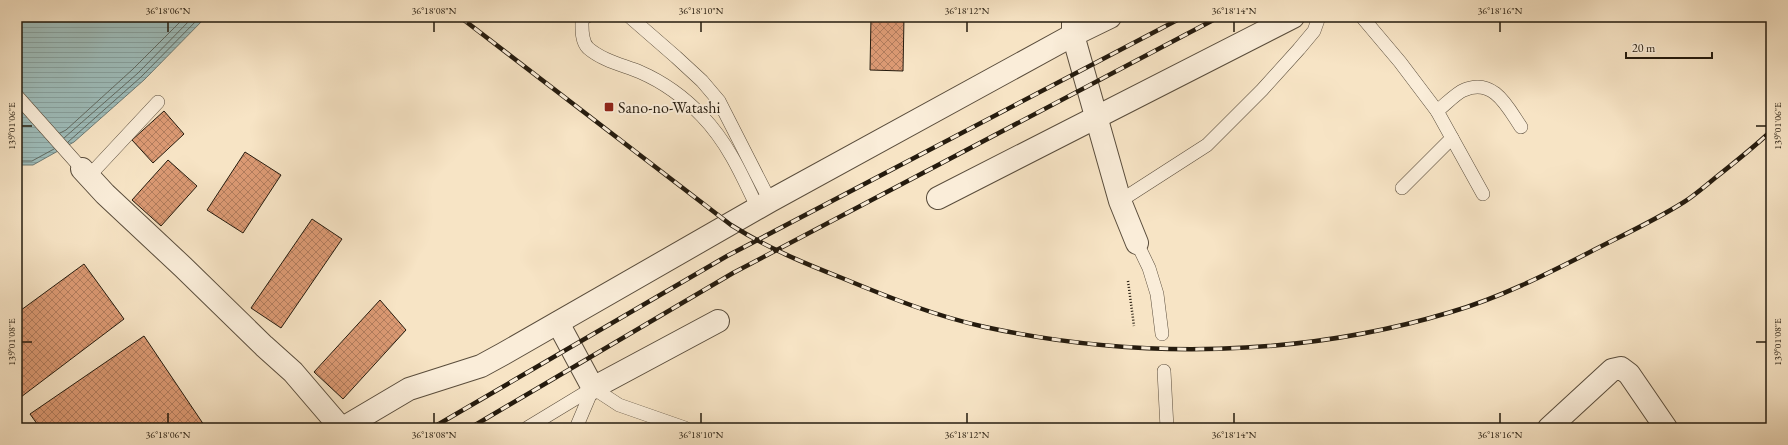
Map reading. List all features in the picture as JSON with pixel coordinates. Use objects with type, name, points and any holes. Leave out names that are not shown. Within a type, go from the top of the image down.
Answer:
[{"type":"street","points":[[85,173],[105,194],[293,372],[342,428],[409,389],[481,366],[764,205],[1073,26],[1110,17]]},
{"type":"street","points":[[938,198],[1293,17]]},
{"type":"street","points":[[1073,26],[1120,201],[1137,243]]},
{"type":"street","points":[[558,323],[593,388],[718,321]]},
{"type":"street","points":[[1549,428],[1612,370],[1621,368],[1629,374],[1666,428]]},
{"type":"lane","points":[[586,17],[582,19],[581,32],[587,47],[607,60],[641,73],[670,89],[701,115],[722,139],[739,169],[764,205]]},
{"type":"lane","points":[[630,17],[702,81],[719,101],[764,205]]},
{"type":"lane","points":[[1120,201],[1207,145],[1262,90],[1299,49],[1314,31],[1319,17]]},
{"type":"lane","points":[[1362,17],[1400,62],[1437,111],[1483,194]]},
{"type":"lane","points":[[1437,111],[1464,90],[1480,87],[1491,89],[1501,97],[1521,127]]},
{"type":"lane","points":[[17,96],[85,173],[158,102]]},
{"type":"lane","points":[[1402,188],[1452,138]]},
{"type":"lane","points":[[1137,243],[1150,268],[1157,294],[1162,334]]},
{"type":"lane","points":[[1164,371],[1167,428]]},
{"type":"lane","points":[[527,428],[593,388]]},
{"type":"lane","points":[[576,428],[593,388]]},
{"type":"lane","points":[[593,388],[619,405],[685,428]]},
{"type":"water","points":[[17,17],[206,17],[144,80],[74,142],[33,165],[17,165]]},
{"type":"building","points":[[871,17],[904,17],[903,71],[870,70]]},
{"type":"building","points":[[164,111],[184,134],[153,163],[132,140]]},
{"type":"building","points":[[245,152],[281,175],[243,233],[207,210]]},
{"type":"building","points":[[168,160],[197,186],[161,226],[132,200]]},
{"type":"building","points":[[312,219],[342,239],[281,328],[251,308]]},
{"type":"building","points":[[84,264],[124,319],[17,400],[17,313]]},
{"type":"building","points":[[380,300],[406,330],[343,399],[314,372]]},
{"type":"building","points":[[144,336],[206,428],[40,428],[30,414]]},
{"type":"railway","points":[[460,17],[731,225],[772,248],[912,306],[966,323],[1043,338],[1101,345],[1160,349],[1219,349],[1278,345],[1337,338],[1394,327],[1451,312],[1487,300],[1539,277],[1673,209],[1700,190],[1771,131]]},
{"type":"railway","points":[[432,428],[727,256],[1183,17]]},
{"type":"railway","points":[[470,428],[733,273],[1219,17]]},
{"type":"place","name":"Sano-no-Watashi","points":[[609,107]]}]
